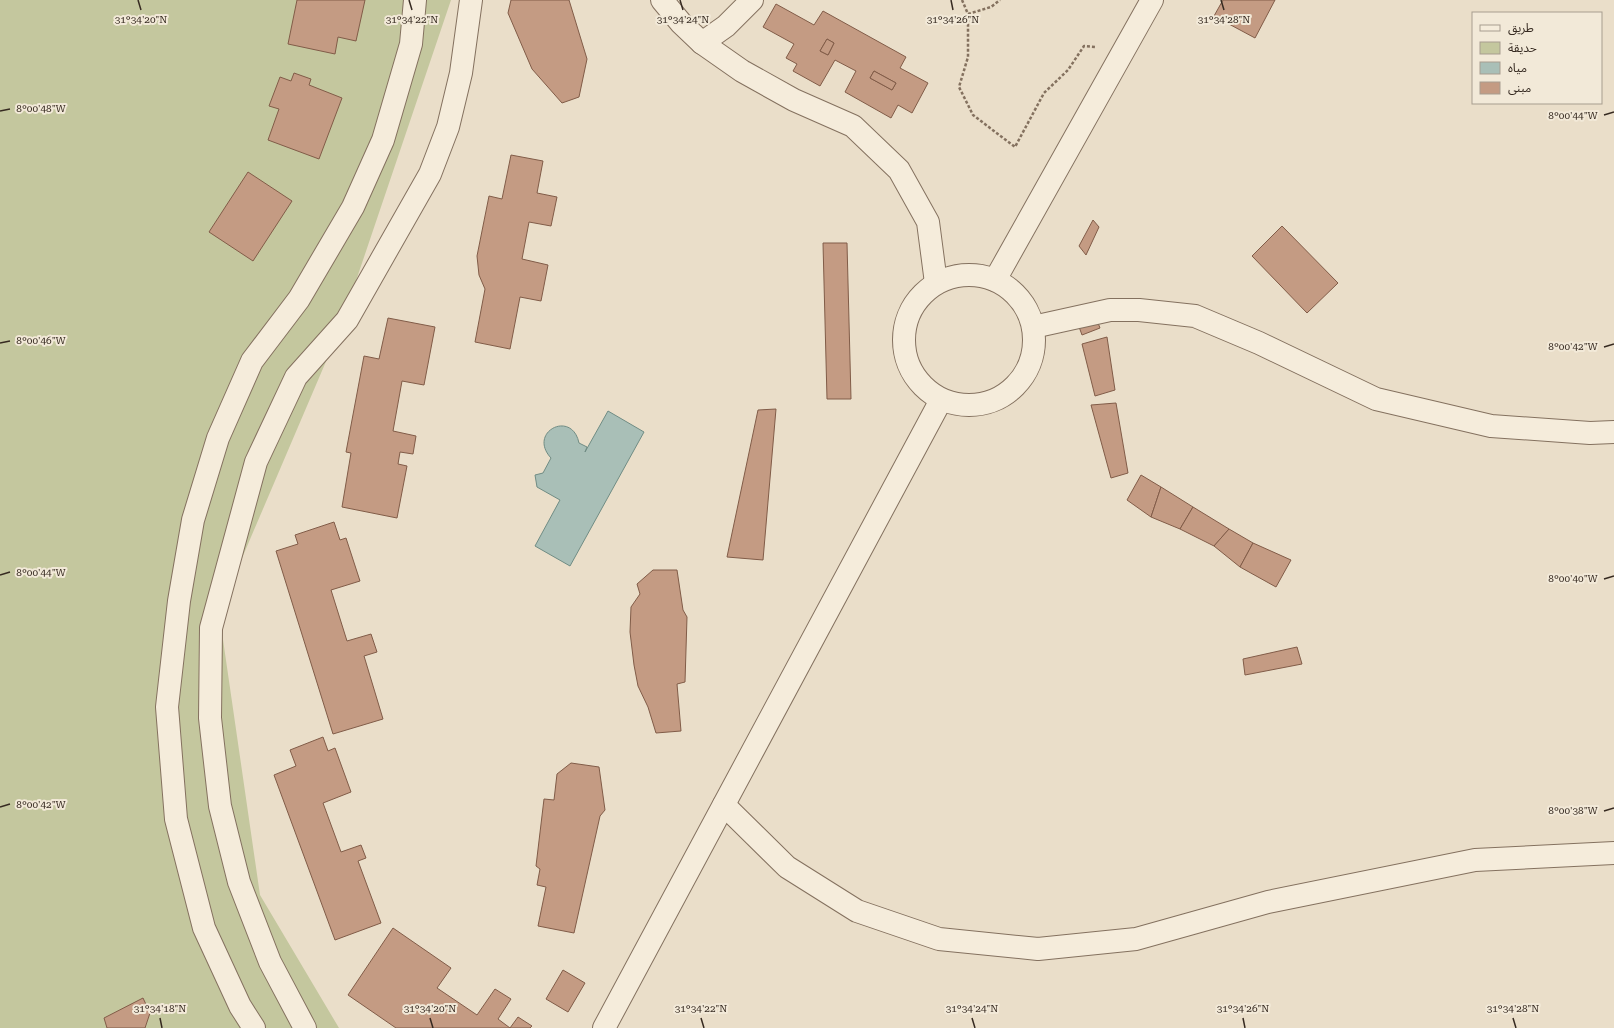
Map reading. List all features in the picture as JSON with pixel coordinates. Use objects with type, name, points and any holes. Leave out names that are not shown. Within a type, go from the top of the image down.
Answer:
[{"type":"street","points":[[254,1028],[240,1006],[204,928],[176,819],[167,707],[179,601],[193,520],[218,438],[252,362],[299,299],[353,207],[384,140],[411,44],[415,0]]},
{"type":"street","points":[[305,1028],[270,962],[239,882],[220,806],[210,718],[211,628],[256,462],[296,377],[347,320],[430,174],[448,127],[461,73],[471,0]]},
{"type":"street","points":[[662,0],[681,23],[702,44],[742,71],[788,97],[853,126],[899,170],[928,222],[936,283]]},
{"type":"street","points":[[702,44],[726,26],[752,0]]},
{"type":"street","points":[[995,280],[1152,0]]},
{"type":"street","points":[[976,274],[995,280],[1013,292],[1026,308],[1033,327],[1034,348],[1028,368],[1017,385],[1001,398],[981,405],[961,406],[941,400],[924,389],[911,373],[904,353],[903,333],[908,313],[920,296],[936,283],[955,276],[976,274]]},
{"type":"street","points":[[1033,327],[1110,310],[1138,310],[1195,316],[1259,343],[1376,399],[1491,426],[1590,433],[1614,432]]},
{"type":"street","points":[[604,1028],[941,400]]},
{"type":"street","points":[[724,805],[787,867],[857,911],[939,938],[1038,949],[1136,939],[1268,902],[1474,860],[1614,853]]},
{"type":"path","points":[[962,0],[968,14],[968,57],[960,87],[973,115],[1015,147],[1044,93],[1068,70],[1084,46],[1125,49]]},
{"type":"path","points":[[968,14],[991,7],[1000,0]]},
{"type":"green space","points":[[0,0],[451,0],[339,331],[219,612],[260,895],[339,1028],[0,1028]]},
{"type":"water","points":[[608,411],[644,432],[570,566],[535,546],[560,500],[537,487],[535,475],[543,473],[551,458],[545,448],[544,440],[547,433],[553,428],[561,426],[568,427],[575,433],[579,443],[587,447],[585,452]]},
{"type":"building","points":[[297,0],[365,0],[356,41],[338,37],[335,54],[288,44]]},
{"type":"building","points":[[511,0],[569,0],[587,59],[579,97],[562,103],[532,69],[508,13]]},
{"type":"building","points":[[1223,0],[1275,0],[1255,38],[1214,16]]},
{"type":"building","points":[[776,4],[814,25],[823,11],[906,57],[900,68],[928,83],[912,113],[898,105],[891,118],[845,92],[856,71],[835,60],[820,86],[793,71],[797,64],[786,58],[794,44],[763,27]],"holes":[[[827,39],[834,43],[828,55],[820,51]],[[874,71],[896,83],[892,90],[870,78]]]},
{"type":"building","points":[[827,39],[834,43],[828,55],[820,51]]},
{"type":"building","points":[[874,71],[896,83],[892,90],[870,78]]},
{"type":"building","points":[[294,73],[311,79],[309,85],[342,98],[319,159],[268,140],[279,109],[269,106],[280,77],[291,81]]},
{"type":"building","points":[[511,155],[543,161],[537,193],[557,197],[551,226],[529,222],[522,259],[548,265],[541,301],[520,297],[510,349],[475,342],[485,289],[479,275],[477,256],[489,196],[502,199]]},
{"type":"building","points":[[248,172],[292,201],[253,261],[209,232]]},
{"type":"building","points":[[1093,220],[1099,227],[1086,255],[1079,246]]},
{"type":"building","points":[[1282,226],[1338,283],[1307,313],[1252,256]]},
{"type":"building","points":[[823,243],[847,243],[851,399],[827,399]]},
{"type":"building","points":[[1095,315],[1100,328],[1082,335],[1078,324]]},
{"type":"building","points":[[388,318],[435,327],[424,385],[402,381],[393,431],[416,436],[413,454],[400,452],[398,464],[407,466],[397,518],[342,507],[351,453],[346,452],[364,356],[379,359]]},
{"type":"building","points":[[1107,337],[1115,390],[1095,396],[1082,344]]},
{"type":"building","points":[[1116,403],[1128,473],[1111,478],[1091,405]]},
{"type":"building","points":[[776,409],[763,560],[727,557],[758,410]]},
{"type":"building","points":[[1141,475],[1161,487],[1151,517],[1127,500]]},
{"type":"building","points":[[1161,487],[1193,507],[1180,529],[1151,517]]},
{"type":"building","points":[[1193,507],[1229,529],[1214,546],[1180,529]]},
{"type":"building","points":[[334,522],[340,540],[346,538],[360,581],[331,590],[347,641],[371,634],[377,652],[364,656],[383,719],[333,734],[276,551],[298,544],[295,535]]},
{"type":"building","points":[[1229,529],[1253,543],[1240,567],[1214,546]]},
{"type":"building","points":[[1253,543],[1291,560],[1276,587],[1240,567]]},
{"type":"building","points":[[653,570],[677,570],[683,610],[687,617],[685,682],[677,684],[681,731],[656,733],[648,707],[638,686],[634,665],[630,632],[631,607],[640,594],[637,584]]},
{"type":"building","points":[[1297,647],[1302,664],[1245,675],[1243,659]]},
{"type":"building","points":[[323,737],[328,751],[335,748],[351,792],[323,803],[341,852],[361,845],[366,858],[358,861],[381,923],[335,940],[274,775],[296,766],[290,750]]},
{"type":"building","points":[[571,763],[599,767],[605,810],[600,816],[574,933],[538,926],[546,887],[537,885],[540,869],[536,866],[544,799],[554,800],[557,774]]},
{"type":"building","points":[[393,928],[451,968],[437,988],[477,1015],[495,989],[511,999],[498,1019],[510,1028],[396,1028],[348,995]]},
{"type":"building","points":[[563,970],[585,983],[568,1012],[546,999]]},
{"type":"building","points":[[143,998],[150,1013],[145,1028],[107,1028],[104,1018]]},
{"type":"building","points":[[518,1017],[532,1026],[530,1028],[510,1028]]}]
